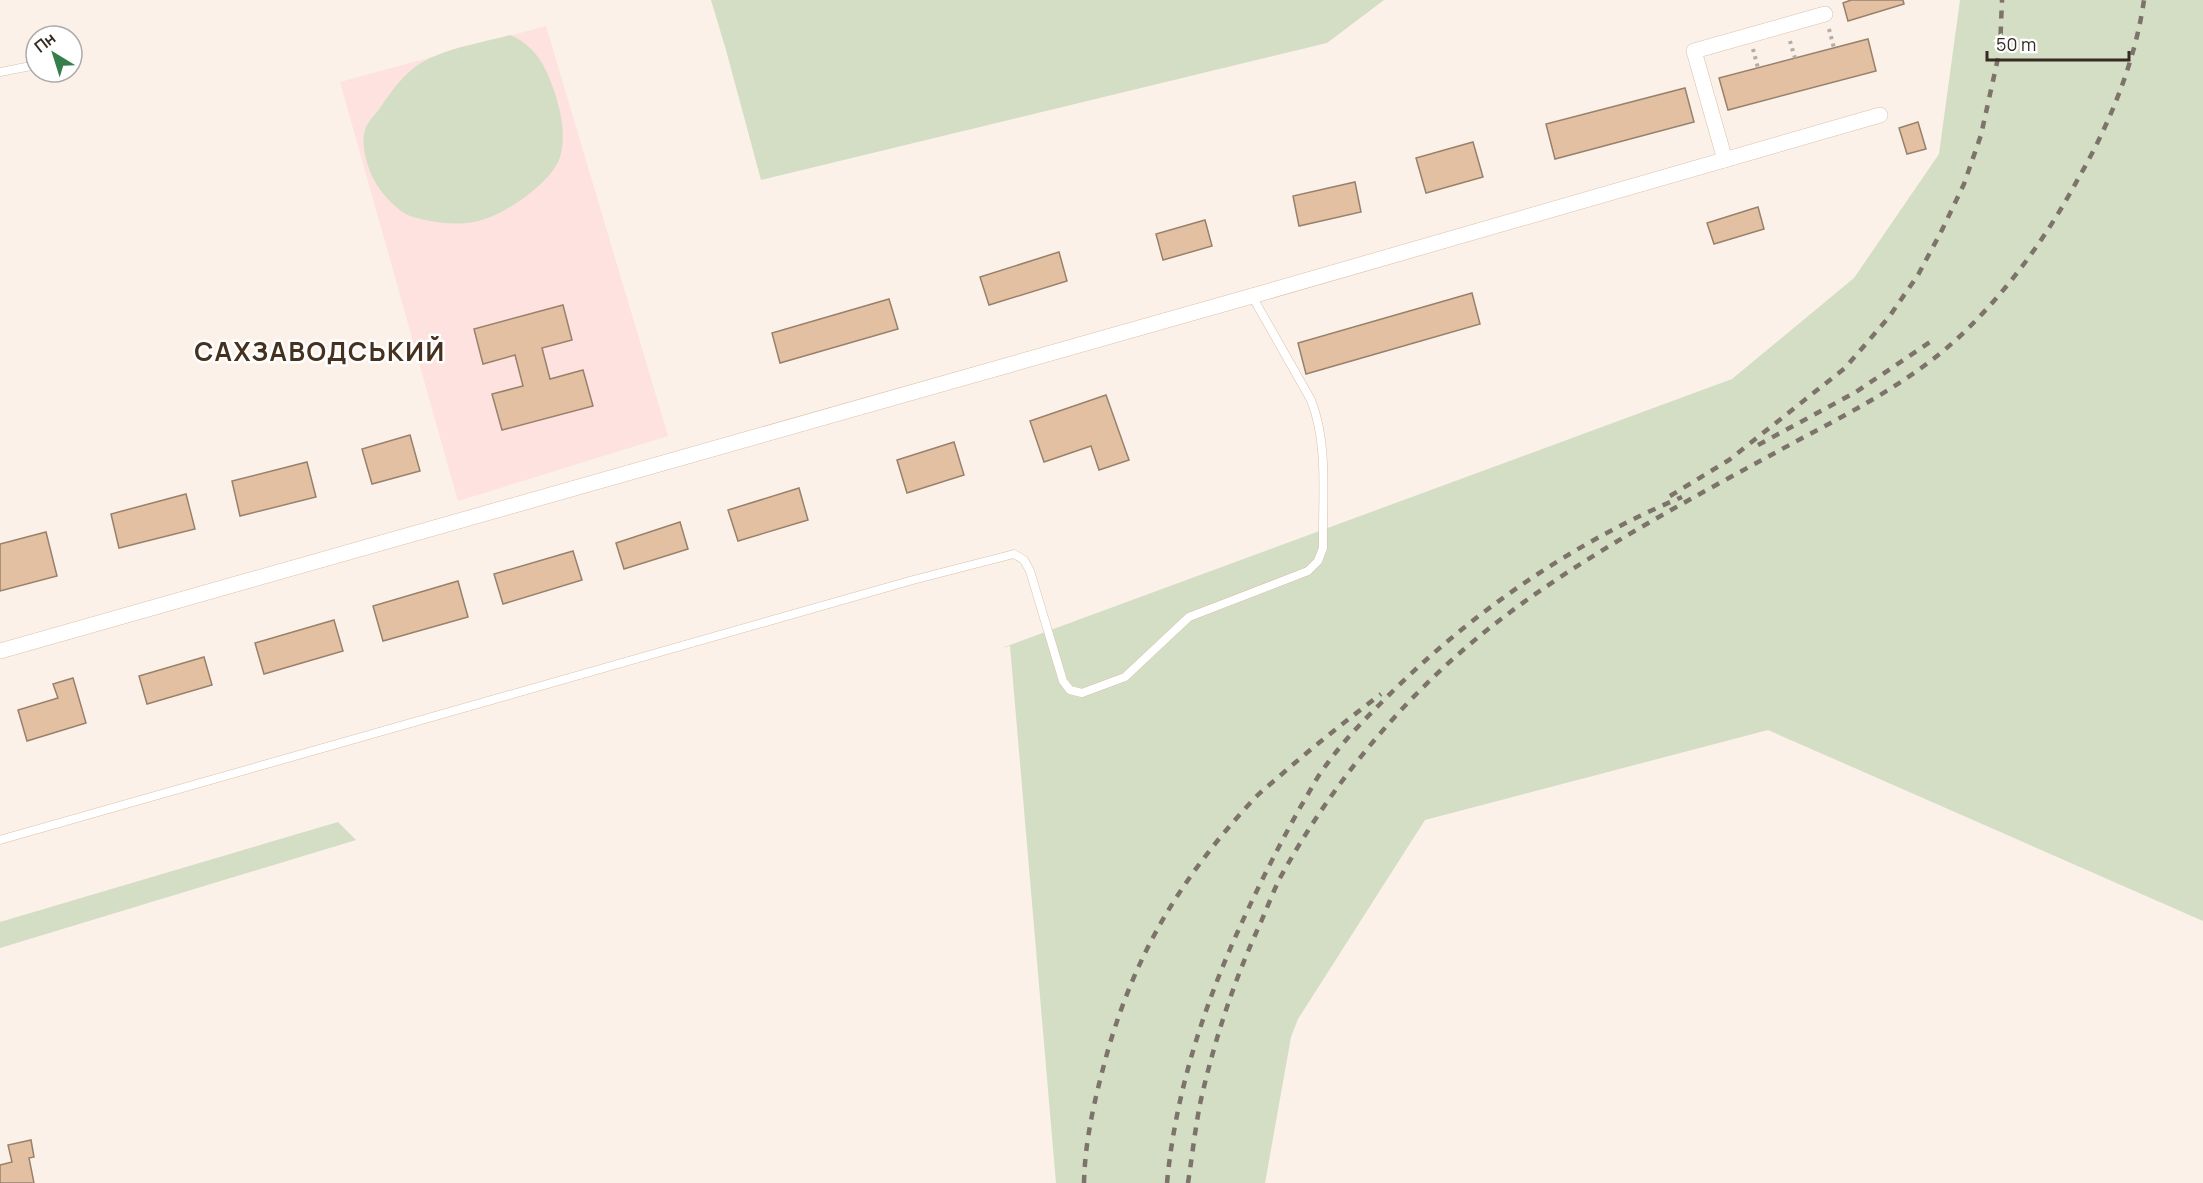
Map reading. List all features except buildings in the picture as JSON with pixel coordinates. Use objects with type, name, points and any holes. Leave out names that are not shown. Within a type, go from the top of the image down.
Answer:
[{"type":"street","points":[[1725,160],[1694,51],[1825,14]]},
{"type":"street","points":[[0,651],[1252,296],[1880,115]]},
{"type":"lane","points":[[0,72],[24,67]]},
{"type":"lane","points":[[0,840],[902,583],[1014,554],[1024,560],[1030,571],[1063,681],[1070,690],[1082,693],[1125,677],[1189,618],[1308,571],[1317,561],[1323,548],[1322,438],[1318,419],[1311,400],[1252,296]]},
{"type":"shaded area","points":[[546,26],[668,436],[458,501],[340,82]]},
{"type":"green space","points":[[711,0],[1384,0],[1327,43],[761,180]]},
{"type":"green space","points":[[1960,0],[2203,0],[2203,921],[1768,730],[1425,820],[1298,1019],[1291,1037],[1265,1183],[1056,1183],[1010,646],[1002,648],[1732,379],[1854,278],[1939,154]]},
{"type":"green space","points":[[510,35],[537,55],[555,93],[562,121],[563,139],[556,166],[549,176],[517,203],[485,219],[467,223],[449,223],[407,215],[389,200],[372,176],[364,145],[367,124],[397,85],[410,71],[426,60],[453,49]]},
{"type":"green space","points":[[338,822],[356,840],[0,948],[0,922]]},
{"type":"railway","points":[[1670,496],[1729,460],[1845,368],[1889,317],[1918,275],[1964,184],[1981,135],[2000,49],[2002,0]]},
{"type":"railway","points":[[1188,1183],[1200,1104],[1212,1057],[1251,944],[1280,878],[1301,842],[1348,773],[1403,708],[1433,678],[1496,623],[1529,598],[1636,530],[1874,399],[1918,371],[1958,338],[2009,283],[2039,243],[2066,201],[2100,137],[2119,93],[2134,47],[2144,0]]},
{"type":"railway","points":[[1758,445],[1856,392],[1936,338]]},
{"type":"railway","points":[[1167,1183],[1183,1086],[1213,992],[1238,931],[1268,868],[1301,806],[1329,762],[1358,727],[1414,671],[1484,612],[1560,560],[1640,516],[1682,497]]},
{"type":"railway","points":[[1084,1183],[1089,1132],[1108,1050],[1133,980],[1165,916],[1204,858],[1255,797],[1318,743],[1381,694]]},
{"type":"district","name":"САХЗАВОДСЬКИЙ","points":[[320,351]]}]
